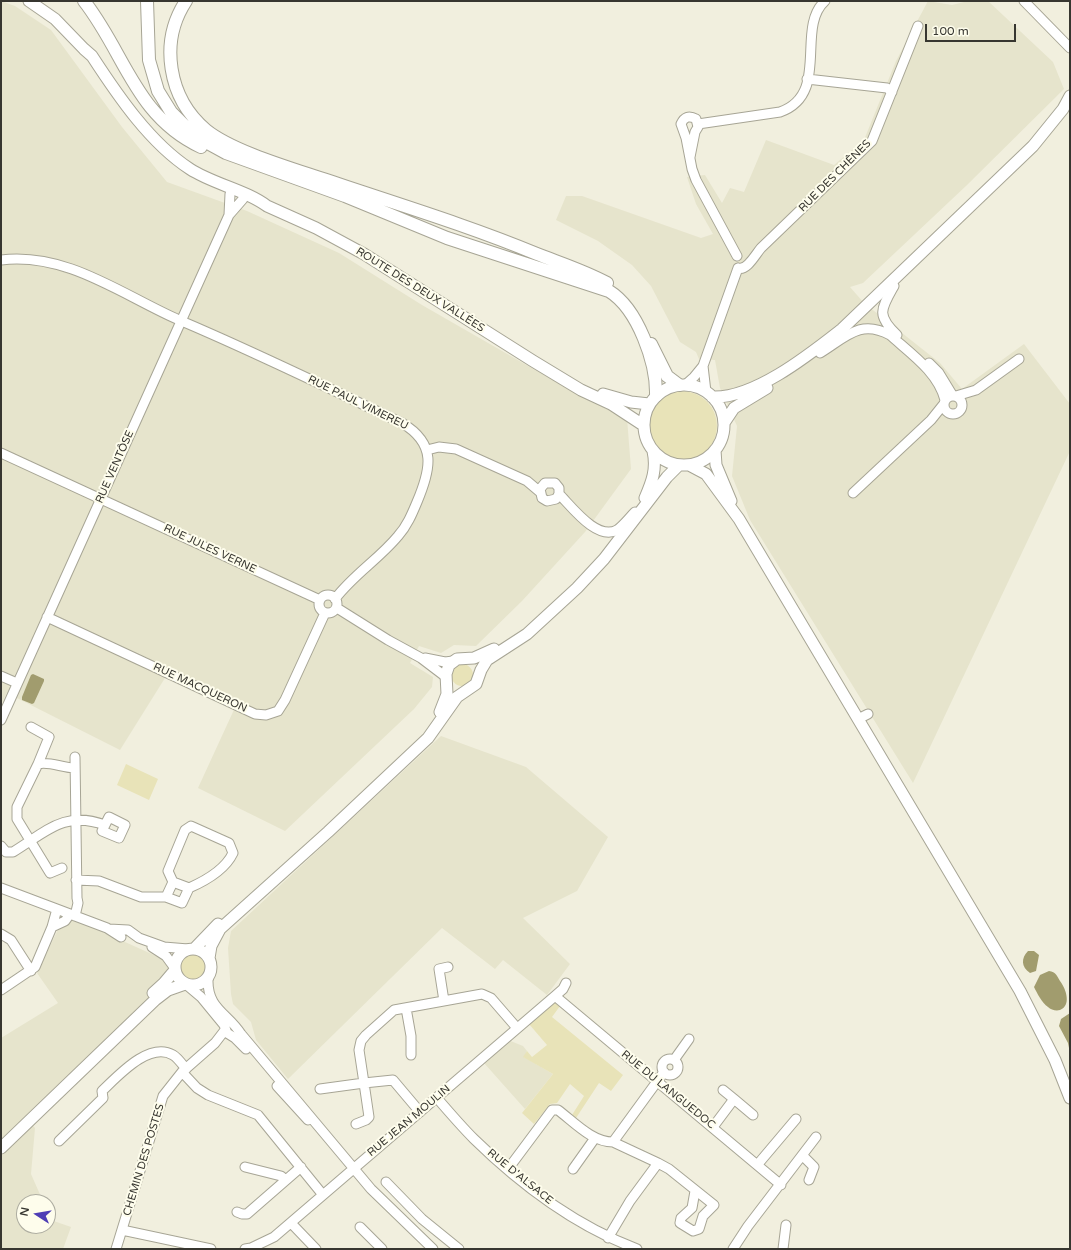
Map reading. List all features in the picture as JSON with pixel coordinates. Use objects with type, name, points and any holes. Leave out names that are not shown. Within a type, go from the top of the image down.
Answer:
[{"type":"highway","points":[[84,1],[103,28],[142,97],[166,125],[187,139],[213,153],[272,170]]},
{"type":"highway","points":[[147,1],[149,60],[158,91],[171,112],[195,136],[211,145],[272,170],[345,196],[465,245],[609,291],[622,301],[628,308],[644,339],[656,388],[652,400]]},
{"type":"highway","points":[[152,1],[152,33],[155,64],[160,82],[177,112],[188,124],[200,133],[224,146],[250,157],[284,166]]},
{"type":"highway","points":[[186,1],[177,19],[170,47],[172,74],[180,98],[195,119],[216,137],[284,166],[506,241],[600,279],[619,292],[627,300],[638,316],[664,371],[682,385]]},
{"type":"main road","name":"ROUTE DES DEUX VALLÉES","points":[[29,1],[56,19],[92,56],[139,122],[162,147],[189,169],[260,201],[267,206]]},
{"type":"main road","name":"ROUTE DES DEUX VALLÉES","points":[[84,49],[88,61],[147,140],[165,158],[190,175],[230,194],[267,206],[316,228],[364,254],[533,361],[581,390],[611,404],[644,425]]},
{"type":"main road","points":[[709,395],[735,395],[756,387],[800,360],[842,328],[1033,146],[1064,109],[1070,96]]},
{"type":"main road","points":[[724,423],[731,412],[739,404],[820,353],[851,327],[1035,148],[1070,108]]},
{"type":"main road","name":"ROUTE DES DEUX VALLÉES","points":[[569,382],[617,399],[652,400]]},
{"type":"main road","points":[[1,1148],[155,1000],[168,990],[187,985],[199,985],[208,979],[211,969],[209,958],[211,946],[216,934],[228,921],[328,832],[434,731],[457,697],[476,684],[487,660],[527,634],[577,588],[604,559],[667,477],[684,465],[705,459],[715,450],[722,437],[724,423],[720,409],[709,395],[698,388],[682,385],[665,390],[652,400],[644,425],[646,439],[653,452],[655,468],[654,475],[637,515]]},
{"type":"main road","points":[[715,450],[716,465],[739,520]]},
{"type":"main road","points":[[653,452],[667,462],[684,465],[706,474],[739,520],[1020,991],[1055,1060],[1070,1098]]},
{"type":"main road","points":[[1,1140],[164,983],[174,969],[177,958],[191,949],[222,920],[294,858],[424,734],[435,721],[445,703],[448,694],[446,680],[448,667],[453,661],[479,656],[540,622]]},
{"type":"main road","points":[[465,658],[474,663],[479,675]]},
{"type":"main road","points":[[446,680],[456,691],[466,691]]},
{"type":"main road","points":[[191,949],[203,952],[209,958]]},
{"type":"main road","points":[[174,969],[178,979],[187,985]]},
{"type":"street","points":[[685,133],[690,134],[697,128],[790,109],[802,97],[806,88],[816,13],[825,1]]},
{"type":"street","points":[[1024,1],[1070,48]]},
{"type":"street","points":[[1031,1],[1070,41]]},
{"type":"street","name":"RUE DES CHÊNES","points":[[703,366],[738,268],[744,268],[743,258],[761,248],[872,142],[918,26]]},
{"type":"street","points":[[807,79],[887,88],[892,92]]},
{"type":"street","points":[[690,157],[697,128],[696,119],[692,116],[687,117],[681,124],[685,133],[692,169],[696,180],[743,258]]},
{"type":"street","name":"RUE VENTÔSE","points":[[229,215],[230,194]]},
{"type":"street","name":"RUE VENTÔSE","points":[[1,720],[229,215],[243,199]]},
{"type":"street","name":"RUE PAUL VIMEREU","points":[[1,260],[31,260],[82,272],[402,423],[414,431],[424,443],[427,450],[429,465],[428,474],[405,528],[336,599]]},
{"type":"street","points":[[894,286],[882,306],[884,322],[939,373],[949,399],[945,410],[950,414]]},
{"type":"street","points":[[820,353],[861,329],[875,328],[890,335],[929,371],[949,399]]},
{"type":"street","points":[[931,420],[957,413],[976,390],[1020,359]]},
{"type":"street","points":[[703,366],[709,395]]},
{"type":"street","points":[[682,385],[694,377],[703,366]]},
{"type":"street","points":[[853,493],[931,420],[949,399],[976,390]]},
{"type":"street","points":[[949,399],[961,400],[962,406]]},
{"type":"street","points":[[427,450],[439,447],[451,447],[542,488]]},
{"type":"street","name":"RUE JULES VERNE","points":[[1,453],[320,600]]},
{"type":"street","points":[[550,482],[555,483],[559,488],[559,494],[556,499],[547,501],[542,498],[542,488],[550,482]]},
{"type":"street","points":[[559,494],[594,529],[602,532],[611,532],[618,529],[642,504]]},
{"type":"street","points":[[328,595],[336,599],[337,608],[332,613],[325,613],[320,609],[320,600],[323,596],[328,595]]},
{"type":"street","points":[[337,608],[388,640],[421,658],[446,680]]},
{"type":"street","name":"RUE MACQUERON","points":[[47,618],[256,714],[266,715],[278,711],[325,613]]},
{"type":"street","points":[[421,658],[445,662],[453,661]]},
{"type":"street","points":[[1,676],[17,683]]},
{"type":"street","points":[[858,719],[868,714]]},
{"type":"street","points":[[30,727],[49,737],[38,764],[17,807],[17,819],[50,873],[62,868]]},
{"type":"street","points":[[1,990],[31,971],[38,962],[52,927],[78,903],[76,898],[75,757]]},
{"type":"street","points":[[38,764],[45,762],[62,768],[75,768]]},
{"type":"street","points":[[1,846],[6,852],[13,852],[62,822],[92,820],[105,825]]},
{"type":"street","points":[[76,880],[99,881],[141,897],[166,897],[182,903],[189,888],[206,880],[230,859],[233,853],[229,843],[191,826],[188,828],[168,867],[173,882],[166,897]]},
{"type":"street","points":[[173,882],[189,888]]},
{"type":"street","points":[[1,888],[154,947],[166,956],[174,969]]},
{"type":"street","points":[[52,927],[65,921],[67,913]]},
{"type":"street","points":[[1,934],[11,940],[31,971]]},
{"type":"street","points":[[126,935],[164,947],[191,949]]},
{"type":"street","points":[[444,1001],[439,969],[448,967]]},
{"type":"street","points":[[208,979],[208,992],[212,1002],[231,1030]]},
{"type":"street","name":"RUE JEAN MOULIN","points":[[245,1249],[251,1248],[274,1237],[291,1223],[554,996],[566,982]]},
{"type":"street","points":[[187,985],[201,997],[231,1030],[300,1113],[322,1133],[391,1210],[433,1249]]},
{"type":"street","points":[[356,1124],[366,1120],[369,1117],[359,1050],[361,1042],[366,1035],[394,1010],[482,994],[491,998],[517,1028]]},
{"type":"street","name":"RUE DU LANGUEDOC","points":[[554,996],[781,1184]]},
{"type":"street","points":[[406,1008],[411,1036],[410,1055]]},
{"type":"street","name":"CHEMIN DES POSTES","points":[[116,1249],[163,1096],[184,1070],[231,1030]]},
{"type":"street","points":[[613,1142],[658,1082],[664,1072],[662,1066],[664,1062],[666,1060],[674,1060],[689,1039]]},
{"type":"street","points":[[59,1141],[103,1098],[102,1091],[128,1067],[156,1051],[171,1054],[197,1088],[208,1095],[258,1115],[323,1195]]},
{"type":"street","points":[[320,1089],[392,1080],[420,1112]]},
{"type":"street","points":[[723,1090],[753,1115]]},
{"type":"street","name":"RUE D'ALSACE","points":[[437,1098],[474,1139],[544,1198],[608,1238],[637,1249]]},
{"type":"street","points":[[713,1127],[734,1099]]},
{"type":"street","points":[[508,1169],[552,1110],[555,1109],[595,1138],[605,1142],[613,1142],[669,1169],[695,1191]]},
{"type":"street","points":[[758,1164],[796,1119]]},
{"type":"street","points":[[733,1249],[748,1226],[803,1156],[816,1137]]},
{"type":"street","points":[[573,1170],[595,1138]]},
{"type":"street","points":[[803,1156],[814,1168],[809,1180]]},
{"type":"street","points":[[608,1238],[630,1201],[658,1163]]},
{"type":"street","points":[[245,1167],[281,1176],[286,1180]]},
{"type":"street","points":[[237,1212],[247,1214],[301,1167]]},
{"type":"street","points":[[386,1182],[422,1219],[459,1249]]},
{"type":"street","points":[[291,1223],[316,1249]]},
{"type":"street","points":[[783,1249],[786,1225]]},
{"type":"street","points":[[360,1227],[382,1249]]},
{"type":"street","points":[[122,1230],[210,1249]]},
{"type":"shaded area","points":[[1,1],[15,6],[51,30],[122,127],[167,182],[247,211],[339,253],[422,305],[556,382],[627,418],[631,469],[585,532],[522,601],[476,646],[454,645],[441,653],[419,646],[410,663],[433,677],[432,687],[414,709],[285,831],[198,788],[238,701],[170,670],[120,750],[7,693],[1,705]],"holes":[[[305,372],[376,404],[372,412]]]},
{"type":"shaded area","points":[[928,1],[952,5],[968,1],[988,1],[1053,62],[1064,89],[967,185],[863,283],[850,287],[864,303],[940,363],[962,389],[1024,344],[1070,404],[1070,451],[913,783],[750,520],[732,476],[737,426],[720,388],[715,360],[699,359],[696,352],[680,342],[651,286],[632,265],[598,241],[556,220],[566,196],[582,196],[701,238],[713,234],[696,204],[687,177],[705,175],[722,203],[730,188],[744,192],[766,140],[834,165],[864,140],[896,61]]},
{"type":"shaded area","points":[[675,391],[689,391],[702,397],[711,406],[715,412],[717,426],[715,440],[707,451],[696,459],[689,461],[675,461],[668,459],[657,451],[649,440],[647,433],[647,419],[649,412],[657,401],[668,393]]},
{"type":"shaded area","points":[[462,664],[470,667],[473,675],[470,683],[462,686],[454,683],[451,675],[454,667]]},
{"type":"shaded area","points":[[33,674],[44,679],[44,681],[34,703],[32,704],[22,700],[22,697],[31,675]]},
{"type":"shaded area","points":[[441,736],[526,767],[608,837],[577,891],[523,918],[570,964],[547,995],[503,960],[495,969],[442,928],[288,1079],[256,1040],[251,1022],[233,1004],[228,948],[231,931]]},
{"type":"shaded area","points":[[126,764],[158,779],[149,800],[117,785]]},
{"type":"shaded area","points":[[65,915],[165,960],[173,981],[26,1118],[35,1128],[31,1174],[40,1194],[16,1194],[16,1234],[56,1234],[56,1222],[71,1227],[63,1249],[1,1249],[1,1038],[58,1003],[37,973]]},
{"type":"shaded area","points":[[1028,951],[1034,951],[1039,955],[1036,971],[1030,973],[1025,968],[1023,962],[1023,959]]},
{"type":"shaded area","points":[[192,953],[202,957],[206,967],[202,977],[192,981],[182,977],[178,967],[182,957]]},
{"type":"shaded area","points":[[1049,971],[1056,974],[1066,993],[1066,1005],[1060,1010],[1052,1010],[1049,1008],[1040,998],[1034,987],[1040,975]]},
{"type":"shaded area","points":[[554,1001],[560,1006],[552,1017],[623,1075],[611,1091],[599,1083],[576,1118],[572,1115],[584,1096],[570,1084],[557,1103],[550,1104],[534,1124],[522,1113],[553,1074],[523,1057],[527,1051],[532,1057],[547,1045],[529,1024]]},
{"type":"shaded area","points":[[1070,1013],[1070,1053],[1068,1043],[1059,1026],[1061,1019]]},
{"type":"shaded area","points":[[508,1040],[523,1046],[527,1051],[524,1057],[553,1074],[525,1109],[484,1063]]}]
